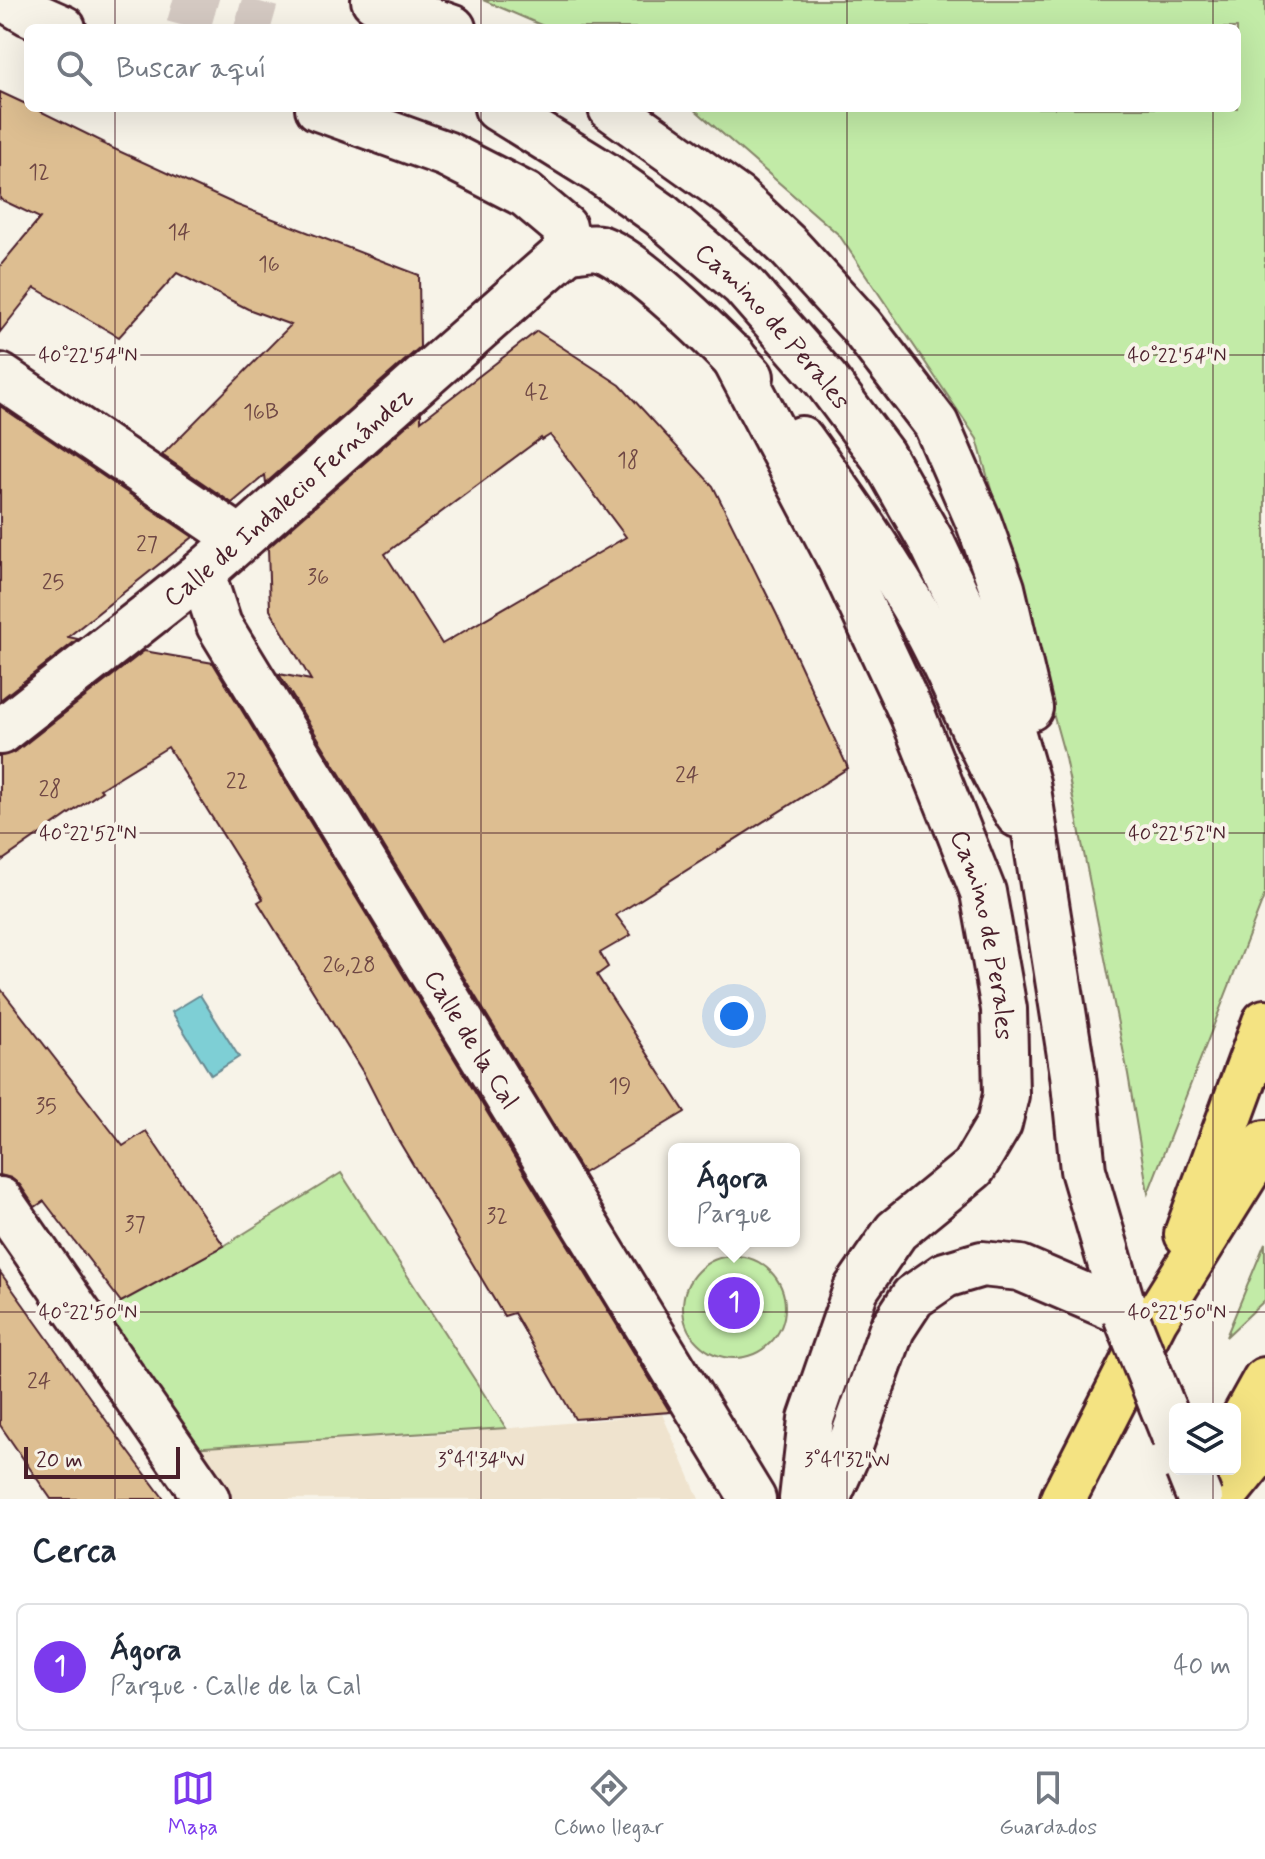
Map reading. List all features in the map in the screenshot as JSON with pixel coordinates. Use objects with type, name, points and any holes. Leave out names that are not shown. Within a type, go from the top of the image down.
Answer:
[{"type":"highway","points":[[1063,1499],[1265,1022]]},
{"type":"highway","points":[[1140,1316],[1265,1143]]},
{"type":"highway","points":[[1241,1423],[1265,1380]]},
{"type":"highway","points":[[1221,1499],[1265,1445]]},
{"type":"highway","points":[[1200,1499],[1213,1475]]},
{"type":"street","points":[[7,0],[54,24]]},
{"type":"street","points":[[374,0],[442,24]]},
{"type":"street","points":[[329,112],[446,154],[526,195],[564,227],[568,250]]},
{"type":"street","name":"Camino de Perales","points":[[504,112],[548,137],[660,214],[743,285],[826,380],[882,455],[931,541],[983,650],[1006,710],[1027,783],[1073,1074],[1083,1170],[1140,1316],[1169,1417]]},
{"type":"street","name":"Camino de Perales","points":[[617,112],[737,198],[787,245],[861,326],[936,424],[979,523],[1002,588],[1042,759],[1044,794],[1038,848]]},
{"type":"street","name":"Camino de Perales","points":[[568,250],[598,248],[641,274],[733,356],[782,413],[873,539],[927,631],[989,762],[1038,848]]},
{"type":"street","name":"Calle de Indalecio Fernández","points":[[0,732],[202,573],[568,250]]},
{"type":"street","name":"Camino de Perales","points":[[733,356],[840,560],[913,716],[983,892],[1004,1009],[1006,1095],[999,1124],[973,1168],[896,1231],[856,1289],[811,1419],[802,1499]]},
{"type":"street","points":[[0,376],[239,538]]},
{"type":"street","name":"Calle de la Cal","points":[[202,573],[219,625],[753,1499]]},
{"type":"street","points":[[0,1200],[207,1499]]},
{"type":"street","points":[[827,1499],[846,1457],[892,1329],[913,1297],[945,1275],[982,1264],[1020,1268],[1140,1316]]},
{"type":"street","points":[[1190,1475],[1200,1499]]},
{"type":"shaded area","points":[[662,1414],[699,1499],[224,1499],[189,1448],[447,1434]]},
{"type":"green space","points":[[483,0],[1265,0],[1265,894],[1148,1193],[1128,1074],[1064,753],[977,439],[839,235],[698,112],[1241,112],[1241,24],[539,24]]},
{"type":"green space","points":[[341,1173],[506,1428],[189,1448],[104,1321],[121,1302],[224,1246]]},
{"type":"green space","points":[[1265,1243],[1265,1300],[1226,1337]]},
{"type":"green space","points":[[734,1256],[754,1260],[770,1271],[781,1287],[785,1307],[781,1327],[770,1343],[754,1354],[734,1358],[714,1354],[698,1343],[687,1327],[683,1307],[687,1287],[698,1271],[714,1260]]},
{"type":"water","points":[[200,995],[239,1057],[211,1075],[172,1012]]},
{"type":"building","points":[[0,92],[24,103],[24,112],[42,112],[101,143],[237,205],[419,275],[420,347],[266,483],[265,475],[232,503],[162,455],[291,325],[248,309],[177,273],[119,337],[35,288],[0,332],[0,266],[40,218],[0,199]]},
{"type":"building","points":[[537,331],[620,385],[713,486],[848,768],[616,915],[631,935],[600,953],[608,967],[597,975],[685,1112],[583,1173],[279,674],[311,680],[270,610],[268,548],[421,413],[421,421]],"holes":[[[550,435],[626,537],[442,644],[385,554],[541,438]]]},
{"type":"building","points":[[0,406],[193,537],[68,637],[78,639],[0,700]]},
{"type":"building","points":[[144,651],[213,663],[670,1412],[575,1419],[514,1313],[504,1316],[394,1133],[364,1074],[258,902],[263,899],[168,747],[100,789],[102,791],[0,862],[0,756],[15,752]]},
{"type":"building","points":[[0,988],[123,1146],[146,1131],[224,1246],[121,1302],[44,1201],[35,1207],[20,1185],[0,1175]]},
{"type":"building","points":[[0,1272],[164,1499],[51,1499],[0,1425]]},
{"type":"tunnel","points":[[173,0],[257,24]]},
{"type":"place","name":"Ágora","points":[[734,1303]]}]
